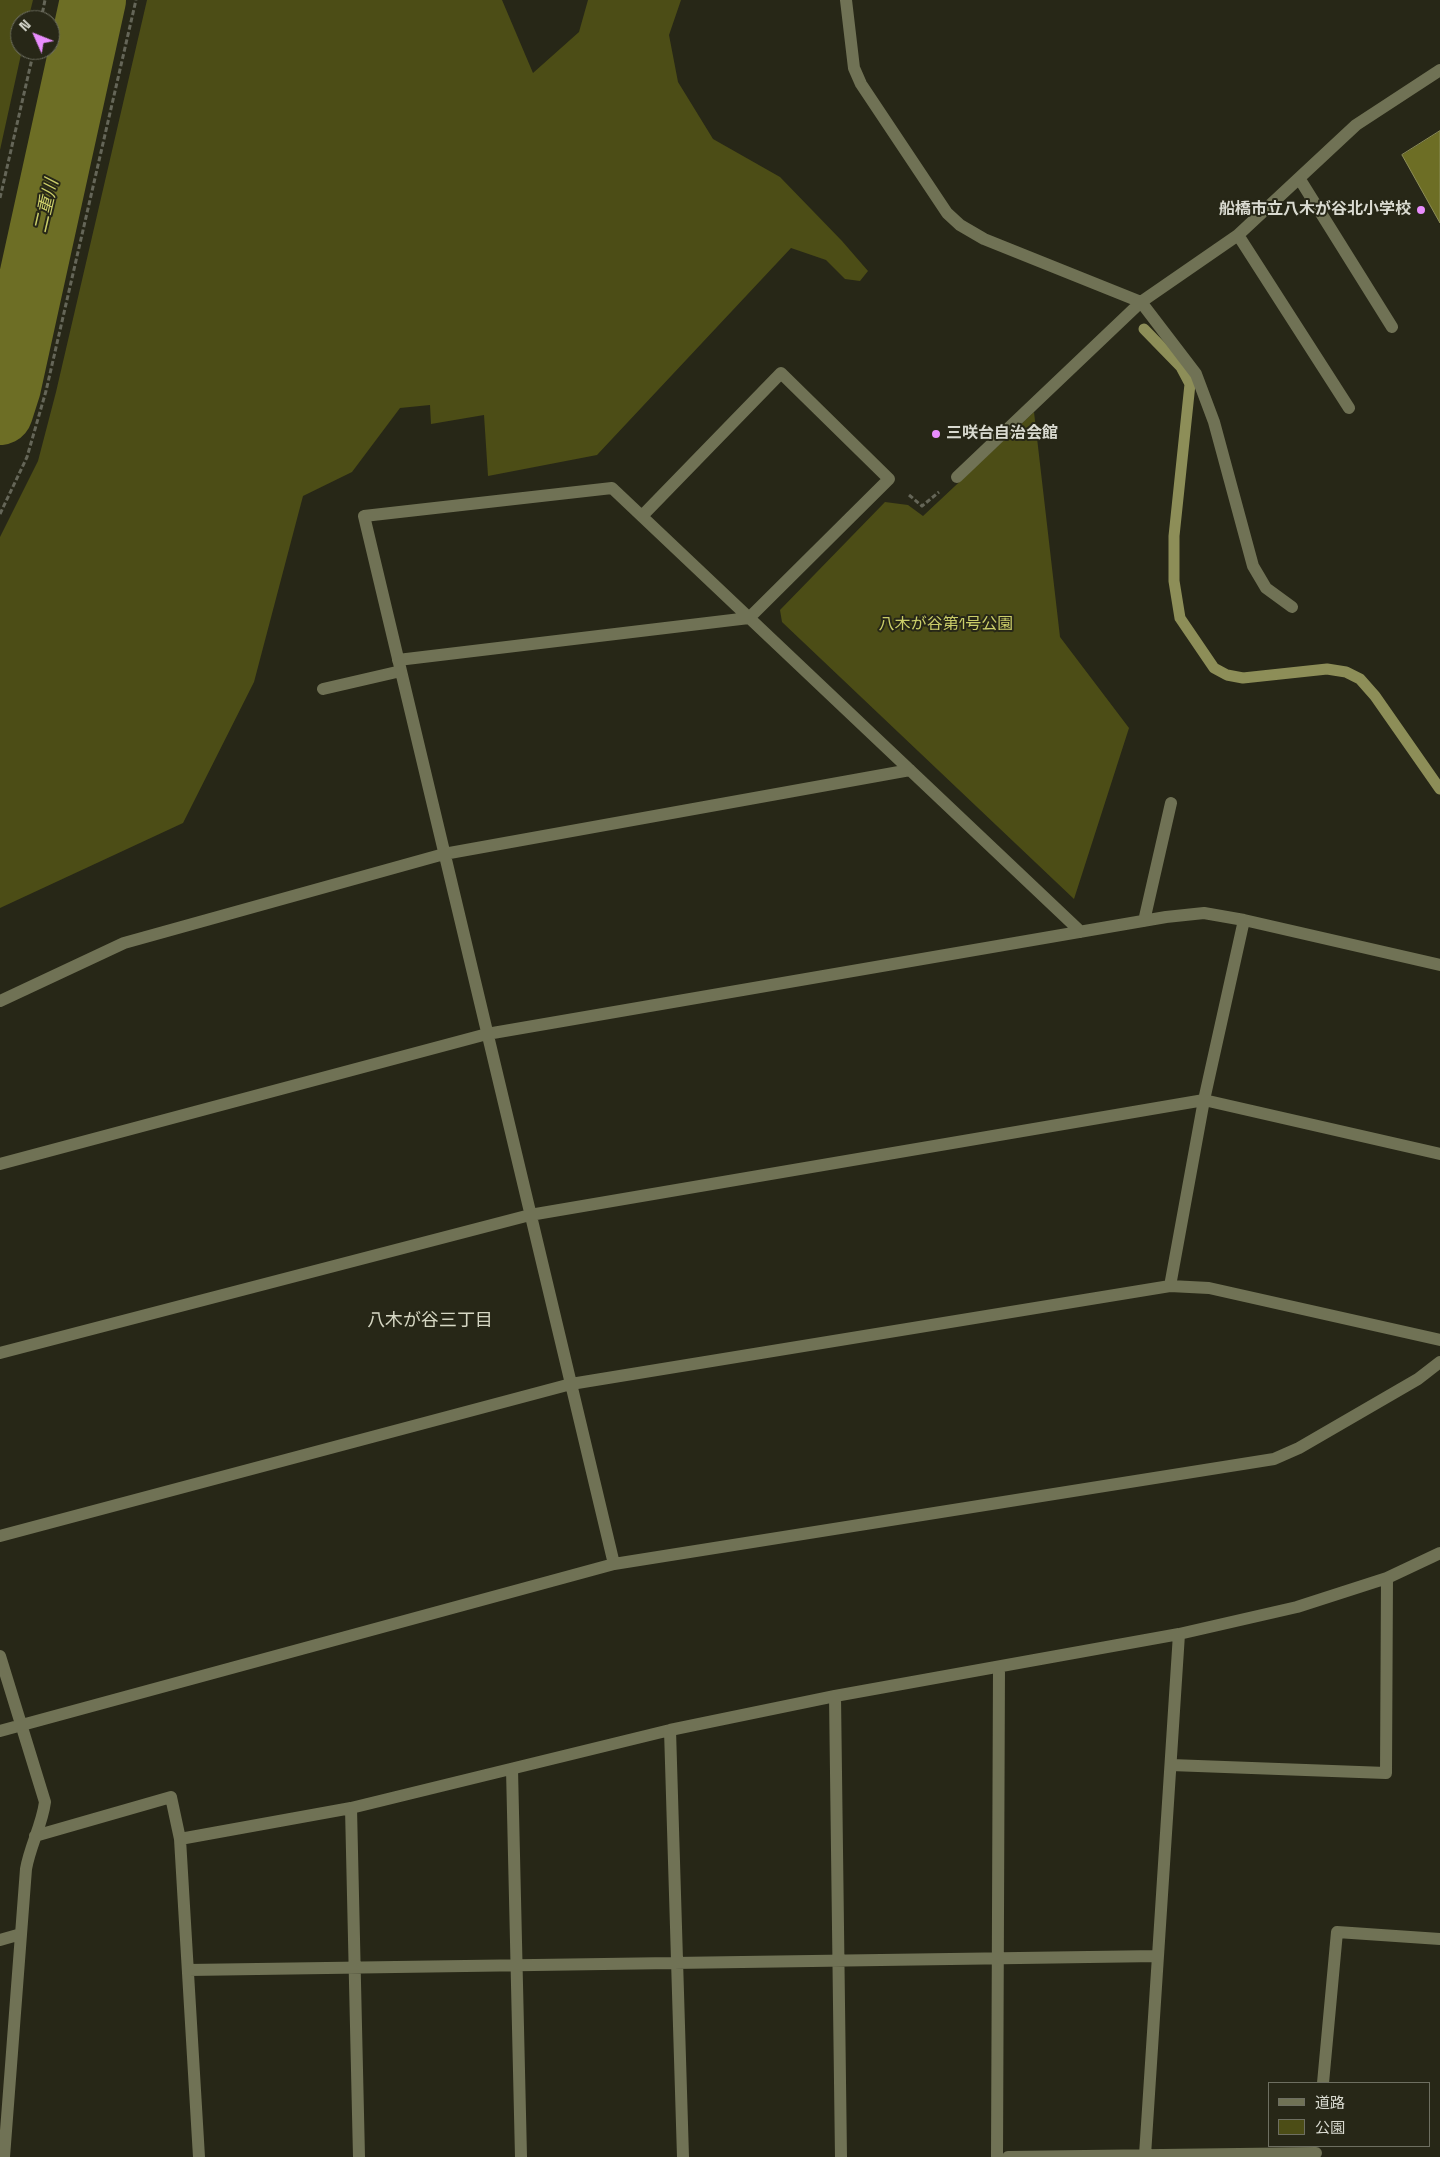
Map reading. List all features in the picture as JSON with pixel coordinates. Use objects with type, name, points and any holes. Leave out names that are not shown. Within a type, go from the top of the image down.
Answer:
[{"type":"street","points":[[846,0],[854,68],[861,84],[948,213],[960,225],[984,238],[1141,302],[1196,374],[1214,422],[1253,566],[1266,588],[1292,606]]},
{"type":"street","points":[[957,477],[1141,302],[1238,234],[1356,125],[1440,70]]},
{"type":"street","points":[[1299,178],[1392,327]]},
{"type":"street","points":[[1238,234],[1348,408]]},
{"type":"street","points":[[323,689],[400,665],[749,618],[889,479],[781,373],[642,516]]},
{"type":"street","points":[[614,1564],[364,516],[612,488],[1081,932]]},
{"type":"street","points":[[0,1001],[124,943],[444,854],[910,770]]},
{"type":"street","points":[[1144,921],[1171,803]]},
{"type":"street","points":[[0,1164],[487,1034],[1144,921],[1204,913],[1244,920],[1440,965]]},
{"type":"street","points":[[1170,1286],[1204,1100],[1244,920]]},
{"type":"street","points":[[0,1353],[530,1215],[1204,1100],[1440,1154]]},
{"type":"street","points":[[0,1536],[571,1384],[1170,1286],[1208,1288],[1440,1340]]},
{"type":"street","points":[[0,1731],[614,1564],[1274,1459],[1299,1448],[1418,1379],[1440,1362]]},
{"type":"street","points":[[180,1839],[351,1808],[670,1730],[835,1696],[1179,1634],[1297,1607],[1386,1578],[1440,1553]]},
{"type":"street","points":[[1171,1764],[1386,1773],[1386,1578]]},
{"type":"street","points":[[1145,2155],[1179,1634]]},
{"type":"street","points":[[0,1656],[45,1802],[43,1816],[30,1850],[26,1869],[4,2157]]},
{"type":"street","points":[[998,1667],[998,2157]]},
{"type":"street","points":[[835,1696],[841,2157]]},
{"type":"street","points":[[670,1730],[683,2157]]},
{"type":"street","points":[[512,1769],[521,2157]]},
{"type":"street","points":[[36,1836],[171,1797],[180,1839],[199,2157]]},
{"type":"street","points":[[351,1808],[359,2157]]},
{"type":"street","points":[[1323,2082],[1338,1932],[1440,1939]]},
{"type":"street","points":[[0,1940],[21,1934]]},
{"type":"street","points":[[188,1970],[1158,1956]]},
{"type":"street","points":[[1008,2157],[1316,2152]]},
{"type":"path","points":[[0,514],[28,457],[46,392],[136,0]]},
{"type":"path","points":[[0,198],[32,60]]},
{"type":"path","points":[[889,479],[922,506],[957,477]]},
{"type":"green space","points":[[0,0],[33,0],[30,10],[10,10],[10,60],[20,60],[0,150]]},
{"type":"green space","points":[[147,0],[502,0],[533,73],[579,32],[588,0],[681,0],[669,35],[678,82],[713,139],[780,177],[842,241],[868,271],[860,281],[845,279],[826,260],[791,248],[597,455],[488,476],[484,415],[431,424],[430,405],[400,408],[352,472],[303,496],[254,682],[183,823],[0,908],[0,537],[38,461],[56,392]]},
{"type":"green space","name":"八木が谷第1号公園","points":[[1034,412],[1060,637],[1129,728],[1074,899],[782,622],[780,610],[885,502],[908,505],[923,516]]},
{"type":"shaded area","points":[[1440,131],[1440,223],[1402,155]]},
{"type":"waterway","name":"二重川","points":[[0,412],[8,387],[93,0]]},
{"type":"waterway","points":[[1144,329],[1181,367],[1190,384],[1174,536],[1174,581],[1180,618],[1214,668],[1227,675],[1243,678],[1327,669],[1346,672],[1360,679],[1375,696],[1440,789]]},
{"type":"place","name":"船橋市立八木が谷北小学校","points":[[1421,210]]},
{"type":"place","name":"三咲台自治会館","points":[[936,434]]},
{"type":"district","name":"八木が谷三丁目","points":[[430,1321]]}]
